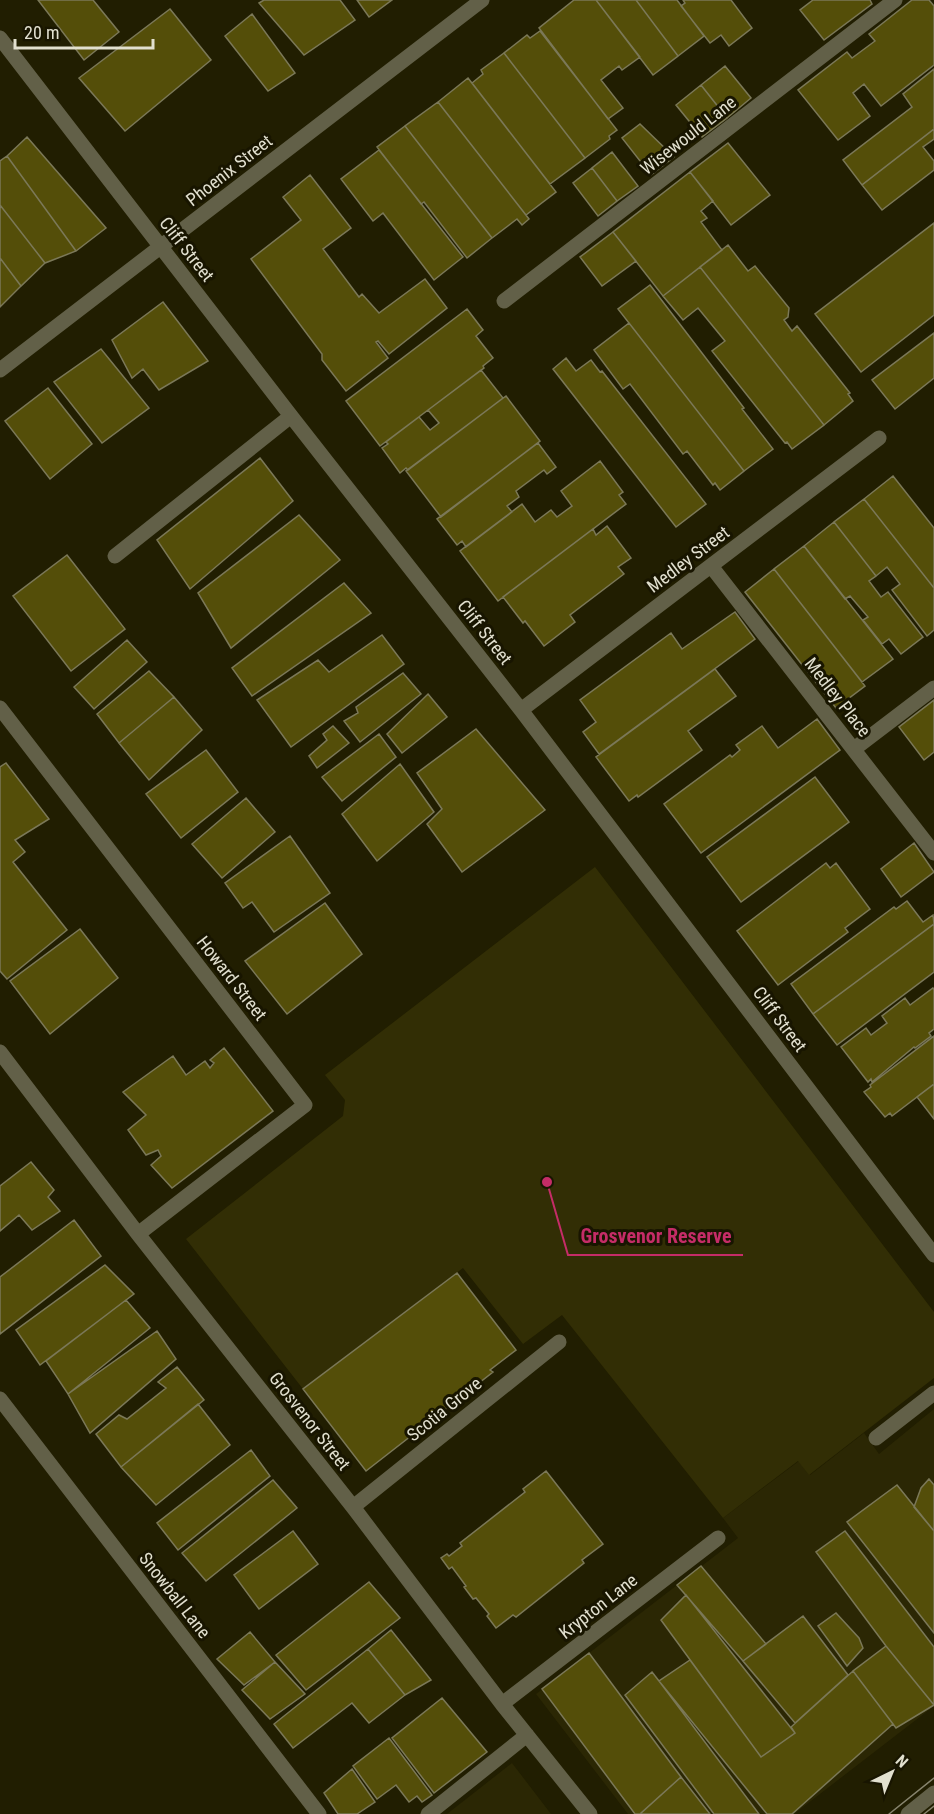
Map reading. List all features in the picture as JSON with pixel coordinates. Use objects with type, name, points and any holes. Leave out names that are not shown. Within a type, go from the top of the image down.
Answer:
[{"type":"street","name":"Phoenix Street","points":[[0,370],[482,0]]},
{"type":"street","name":"Wisewould Lane","points":[[504,301],[895,0]]},
{"type":"street","name":"Cliff Street","points":[[0,38],[521,710],[934,1255]]},
{"type":"street","points":[[115,556],[291,416]]},
{"type":"street","name":"Medley Street","points":[[521,710],[879,438]]},
{"type":"street","name":"Medley Place","points":[[711,566],[934,852]]},
{"type":"street","points":[[854,749],[934,688]]},
{"type":"street","name":"Howard Street","points":[[0,708],[305,1105],[138,1234]]},
{"type":"street","name":"Grosvenor Street","points":[[0,1052],[138,1234],[353,1507],[526,1735],[590,1814]]},
{"type":"street","name":"Scotia Grove","points":[[353,1507],[560,1342]]},
{"type":"street","points":[[876,1438],[934,1393]]},
{"type":"street","name":"Snowball Lane","points":[[0,1399],[319,1814]]},
{"type":"street","name":"Krypton Lane","points":[[502,1704],[718,1538]]},
{"type":"street","points":[[428,1814],[526,1735]]},
{"type":"street","points":[[908,1814],[934,1794]]},
{"type":"shaded area","points":[[595,867],[934,1312],[934,1378],[809,1475],[798,1461],[723,1518],[562,1315],[523,1344],[463,1268],[303,1389],[186,1239],[343,1116],[345,1100],[325,1075]]},
{"type":"shaded area","points":[[934,1409],[934,1706],[794,1814],[628,1814],[536,1694],[738,1538],[723,1518],[799,1461],[810,1475],[864,1433],[879,1454]]},
{"type":"shaded area","points":[[512,1763],[551,1814],[447,1814]]},
{"type":"building","points":[[38,0],[93,0],[119,32],[84,60]]},
{"type":"building","points":[[264,0],[340,0],[355,20],[304,55],[259,3]]},
{"type":"building","points":[[357,0],[392,0],[369,17]]},
{"type":"building","points":[[574,0],[596,0],[640,57],[622,70],[619,66],[601,80],[623,108],[608,119],[539,28]]},
{"type":"building","points":[[596,0],[636,0],[678,56],[653,75]]},
{"type":"building","points":[[636,0],[677,0],[704,36],[678,56]]},
{"type":"building","points":[[683,0],[731,0],[752,28],[729,46],[721,35],[710,43],[681,6],[685,3]]},
{"type":"building","points":[[813,0],[870,0],[872,4],[824,40],[800,10]]},
{"type":"building","points":[[912,0],[929,0],[934,6],[934,65],[881,106],[864,84],[853,93],[870,116],[838,140],[798,90],[847,52],[852,58],[875,41],[869,34]]},
{"type":"building","points":[[170,9],[211,60],[125,131],[79,78]]},
{"type":"building","points":[[252,14],[295,73],[268,91],[225,36]]},
{"type":"building","points":[[540,31],[617,130],[609,136],[610,139],[585,158],[504,53],[527,35],[530,38]]},
{"type":"building","points":[[504,53],[585,158],[550,184],[472,83],[483,74],[481,70]]},
{"type":"building","points":[[725,66],[751,98],[727,118],[701,85]]},
{"type":"building","points":[[934,69],[934,129],[862,185],[843,160],[912,107],[903,94]]},
{"type":"building","points":[[468,78],[556,192],[526,215],[438,102]]},
{"type":"building","points":[[701,85],[727,118],[702,137],[676,105]]},
{"type":"building","points":[[438,102],[529,219],[522,225],[517,219],[492,238],[405,126]]},
{"type":"building","points":[[640,124],[674,157],[651,175],[622,138]]},
{"type":"building","points":[[405,126],[492,238],[467,258],[424,202],[421,204],[377,147]]},
{"type":"building","points":[[934,129],[934,139],[923,147],[934,161],[934,170],[882,210],[862,185]]},
{"type":"building","points":[[27,137],[106,228],[76,251],[7,156]]},
{"type":"building","points":[[728,143],[770,195],[731,225],[690,172]]},
{"type":"building","points":[[379,150],[463,257],[434,280],[383,213],[373,221],[341,179]]},
{"type":"building","points":[[612,152],[638,186],[617,201],[592,168]]},
{"type":"building","points":[[7,156],[76,251],[45,263],[0,205],[0,161]]},
{"type":"building","points":[[592,168],[617,201],[598,216],[573,183]]},
{"type":"building","points":[[690,172],[713,201],[701,211],[707,218],[701,222],[722,250],[663,296],[613,232]]},
{"type":"building","points":[[310,175],[351,228],[323,249],[359,297],[362,294],[379,313],[425,279],[447,308],[389,354],[378,341],[376,342],[388,358],[346,391],[322,360],[322,354],[251,259],[301,220],[283,197]]},
{"type":"building","points":[[0,205],[45,263],[21,286],[0,258]]},
{"type":"building","points":[[934,223],[934,315],[861,372],[815,314]]},
{"type":"building","points":[[613,232],[636,261],[602,286],[580,257]]},
{"type":"building","points":[[728,245],[748,271],[755,266],[789,308],[788,317],[784,320],[792,331],[797,326],[850,393],[848,394],[853,401],[824,425],[700,267]]},
{"type":"building","points":[[0,258],[21,286],[0,307]]},
{"type":"building","points":[[700,267],[824,425],[792,449],[712,351],[725,341],[698,308],[683,320],[663,296]]},
{"type":"building","points":[[650,285],[773,449],[744,471],[618,309]]},
{"type":"building","points":[[163,302],[208,361],[159,390],[143,369],[132,378],[112,340]]},
{"type":"building","points":[[467,309],[483,330],[476,336],[493,358],[483,366],[484,368],[380,446],[346,401]]},
{"type":"building","points":[[629,323],[744,471],[720,490],[715,483],[713,485],[687,451],[683,454],[630,384],[623,389],[594,350]]},
{"type":"building","points":[[934,333],[934,378],[895,409],[872,380]]},
{"type":"building","points":[[101,349],[149,408],[102,443],[54,382]]},
{"type":"building","points":[[566,358],[576,371],[591,360],[600,372],[602,371],[706,504],[676,527],[553,369]]},
{"type":"building","points":[[481,370],[503,398],[408,470],[406,468],[400,473],[382,448],[388,444],[386,442],[419,417],[430,430],[439,423],[428,410]]},
{"type":"building","points":[[48,388],[92,444],[50,479],[5,421]]},
{"type":"building","points":[[506,396],[540,441],[441,517],[406,471]]},
{"type":"building","points":[[538,443],[556,467],[547,474],[544,470],[516,491],[519,497],[507,506],[512,512],[466,547],[462,541],[457,545],[437,519]]},
{"type":"building","points":[[260,458],[293,501],[190,589],[157,540]]},
{"type":"building","points":[[600,461],[623,492],[619,495],[626,504],[498,601],[460,551],[522,504],[535,522],[551,510],[557,517],[572,506],[561,491]]},
{"type":"building","points":[[893,476],[934,528],[934,588],[864,499]]},
{"type":"building","points":[[864,499],[934,588],[934,630],[927,636],[892,590],[900,584],[887,567],[876,576],[834,522]]},
{"type":"building","points":[[299,515],[340,560],[231,648],[198,593]]},
{"type":"building","points":[[834,522],[876,576],[869,581],[881,597],[888,592],[923,637],[901,654],[889,639],[882,644],[863,620],[868,617],[850,596],[845,599],[804,546]]},
{"type":"building","points":[[607,526],[631,558],[618,567],[624,574],[570,615],[575,622],[544,646],[503,597],[593,529],[596,535]]},
{"type":"building","points":[[804,546],[893,659],[862,682],[774,569]]},
{"type":"building","points":[[67,555],[125,629],[71,671],[13,596]]},
{"type":"building","points":[[774,569],[865,686],[836,708],[745,592]]},
{"type":"building","points":[[344,583],[371,613],[252,696],[232,668]]},
{"type":"building","points":[[735,612],[755,639],[599,754],[583,732],[596,722],[580,700],[671,633],[682,649]]},
{"type":"building","points":[[382,635],[404,664],[291,747],[257,700],[318,660],[329,672]]},
{"type":"building","points":[[127,640],[147,662],[94,709],[74,687]]},
{"type":"building","points":[[715,669],[736,696],[688,731],[702,750],[638,797],[637,795],[629,801],[596,757]]},
{"type":"building","points":[[149,671],[174,697],[119,743],[97,714]]},
{"type":"building","points":[[403,673],[421,694],[360,742],[344,721],[358,713],[356,707]]},
{"type":"building","points":[[428,694],[447,717],[402,753],[387,734]]},
{"type":"building","points":[[174,697],[202,730],[149,780],[119,743]]},
{"type":"building","points":[[934,700],[934,752],[924,760],[899,727]]},
{"type":"building","points":[[817,719],[840,750],[701,853],[664,804],[730,755],[732,757],[740,750],[736,745],[762,726],[778,748]]},
{"type":"building","points":[[333,726],[349,743],[317,768],[309,756],[327,740],[323,734]]},
{"type":"building","points":[[476,729],[545,810],[462,872],[427,824],[442,809],[417,773]]},
{"type":"building","points":[[379,734],[396,757],[342,801],[322,777]]},
{"type":"building","points":[[206,750],[238,792],[181,838],[146,794]]},
{"type":"building","points":[[6,763],[49,819],[15,840],[25,852],[13,862],[67,930],[7,979],[0,971],[0,767]]},
{"type":"building","points":[[400,764],[434,812],[377,861],[342,814]]},
{"type":"building","points":[[815,777],[849,822],[741,902],[707,857]]},
{"type":"building","points":[[246,798],[275,832],[222,878],[192,844]]},
{"type":"building","points":[[290,836],[330,893],[274,932],[252,902],[243,908],[225,883]]},
{"type":"building","points":[[914,843],[934,872],[901,897],[881,869]]},
{"type":"building","points":[[826,863],[830,868],[836,863],[870,909],[845,928],[848,932],[778,985],[737,931]]},
{"type":"building","points":[[907,901],[923,922],[933,915],[934,924],[813,1014],[791,984],[894,907],[896,909]]},
{"type":"building","points":[[325,903],[362,954],[287,1014],[245,961]]},
{"type":"building","points":[[934,924],[934,972],[837,1045],[813,1014]]},
{"type":"building","points":[[80,929],[118,978],[50,1034],[10,981]]},
{"type":"building","points":[[933,988],[934,1029],[929,1033],[931,1036],[872,1082],[871,1079],[868,1082],[841,1047],[866,1028],[871,1035],[887,1023],[882,1016],[905,998],[910,1005]]},
{"type":"building","points":[[934,1036],[934,1084],[892,1116],[890,1113],[885,1117],[864,1092]]},
{"type":"building","points":[[224,1048],[273,1111],[172,1188],[151,1165],[161,1156],[158,1150],[146,1155],[128,1130],[146,1115],[123,1092],[173,1056],[186,1075],[205,1061],[210,1068],[214,1063],[210,1060]]},
{"type":"building","points":[[934,1084],[934,1119],[917,1097]]},
{"type":"building","points":[[31,1162],[54,1190],[48,1197],[60,1211],[32,1230],[19,1215],[0,1231],[0,1186]]},
{"type":"building","points":[[74,1220],[101,1256],[0,1334],[0,1277]]},
{"type":"building","points":[[105,1265],[134,1294],[40,1365],[16,1330]]},
{"type":"building","points":[[457,1273],[516,1350],[490,1370],[493,1372],[366,1471],[303,1389]]},
{"type":"building","points":[[126,1300],[150,1328],[68,1394],[46,1361]]},
{"type":"building","points":[[157,1331],[176,1359],[90,1433],[68,1394]]},
{"type":"building","points":[[177,1367],[204,1400],[121,1467],[96,1434],[119,1415],[127,1419],[166,1388],[158,1382]]},
{"type":"building","points":[[198,1404],[230,1445],[156,1505],[121,1467]]},
{"type":"building","points":[[251,1450],[270,1476],[178,1550],[157,1523]]},
{"type":"building","points":[[546,1471],[603,1544],[582,1560],[584,1563],[516,1617],[513,1615],[496,1628],[487,1616],[489,1614],[476,1598],[473,1599],[452,1567],[449,1569],[441,1558],[447,1554],[449,1556],[462,1546],[460,1543],[525,1492],[523,1489]]},
{"type":"building","points":[[929,1479],[934,1485],[934,1531],[914,1507],[921,1488]]},
{"type":"building","points":[[273,1480],[297,1508],[206,1581],[182,1553]]},
{"type":"building","points":[[897,1485],[934,1531],[934,1633],[847,1522]]},
{"type":"building","points":[[293,1531],[318,1564],[259,1609],[234,1575]]},
{"type":"building","points":[[845,1531],[934,1647],[934,1705],[886,1646],[816,1552]]},
{"type":"building","points":[[701,1566],[766,1644],[743,1661],[677,1585]]},
{"type":"building","points":[[369,1582],[400,1618],[306,1690],[276,1655]]},
{"type":"building","points":[[686,1595],[795,1733],[761,1757],[661,1620]]},
{"type":"building","points":[[836,1613],[859,1638],[863,1648],[847,1666],[818,1626]]},
{"type":"building","points":[[803,1616],[848,1675],[795,1723],[743,1661]]},
{"type":"building","points":[[391,1630],[431,1680],[405,1695],[368,1649]]},
{"type":"building","points":[[250,1632],[275,1662],[244,1685],[217,1659]]},
{"type":"building","points":[[886,1646],[934,1705],[896,1728],[853,1671]]},
{"type":"building","points":[[368,1649],[405,1695],[369,1723],[352,1703],[293,1748],[274,1724]]},
{"type":"building","points":[[589,1653],[681,1777],[640,1814],[635,1814],[542,1689]]},
{"type":"building","points":[[690,1660],[761,1757],[795,1733],[791,1727],[853,1671],[893,1724],[792,1814],[767,1814],[659,1681]]},
{"type":"building","points":[[275,1662],[305,1694],[270,1719],[242,1690]]},
{"type":"building","points":[[652,1672],[759,1814],[714,1814],[625,1695]]},
{"type":"building","points":[[442,1698],[487,1752],[434,1793],[392,1738]]},
{"type":"building","points":[[389,1738],[432,1795],[422,1802],[417,1796],[409,1802],[396,1785],[377,1799],[353,1766]]},
{"type":"building","points":[[352,1769],[375,1802],[357,1814],[338,1814],[324,1793]]},
{"type":"building","points":[[681,1777],[710,1814],[641,1813]]},
{"type":"tram line","points":[[889,1814],[934,1778]]},
{"type":"tram line","points":[[924,1814],[934,1806]]},
{"type":"place","name":"Grosvenor Reserve","points":[[547,1182]]}]
